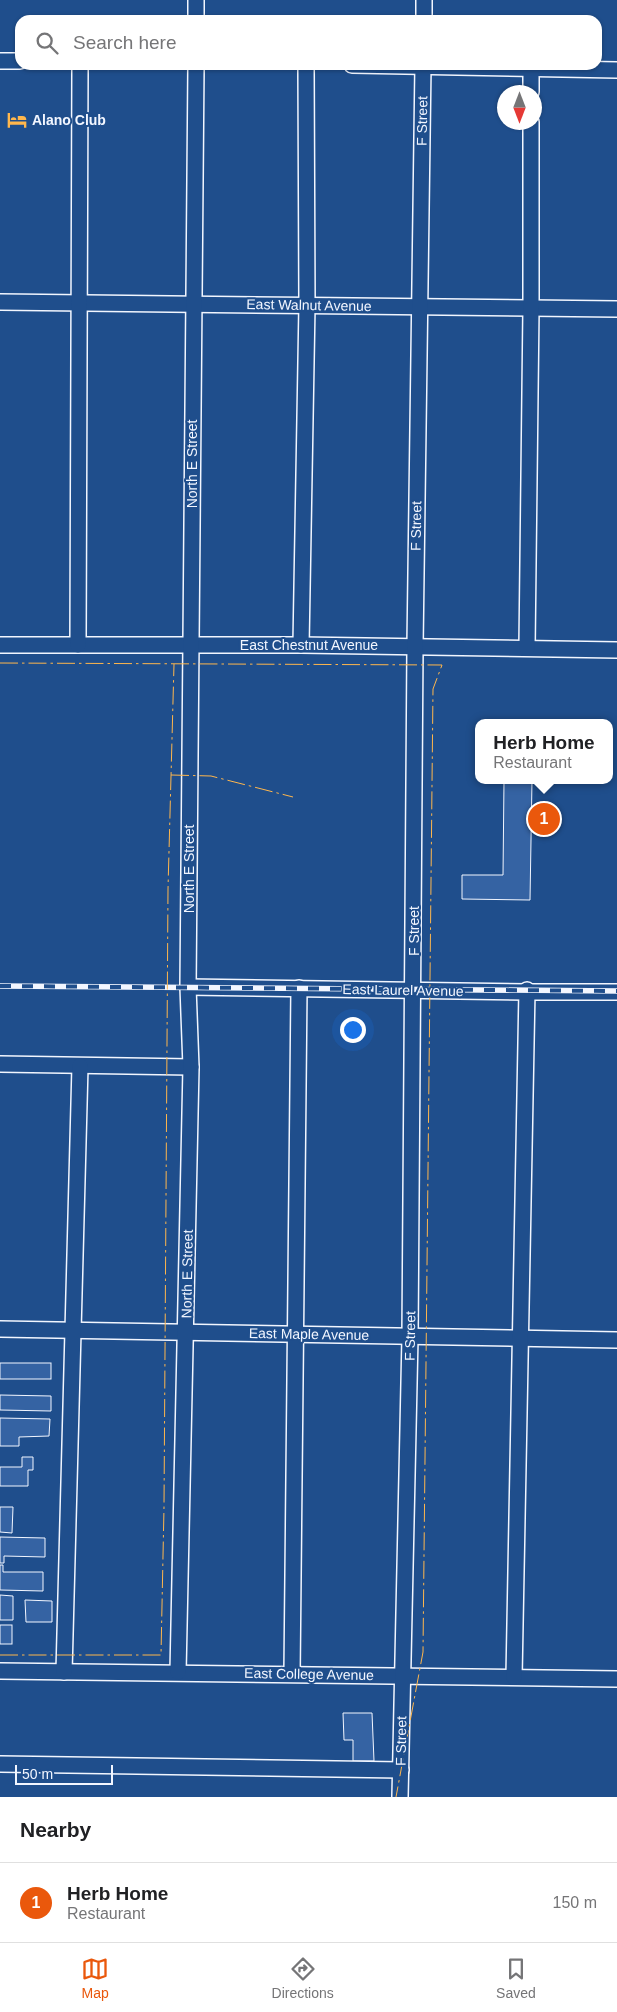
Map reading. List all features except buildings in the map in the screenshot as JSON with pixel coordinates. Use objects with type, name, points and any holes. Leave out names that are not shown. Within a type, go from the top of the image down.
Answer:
[{"type":"street","points":[[196,0],[196,15]]},
{"type":"street","points":[[424,0],[424,15]]},
{"type":"street","points":[[0,61],[15,61]]},
{"type":"street","points":[[78,645],[80,70]]},
{"type":"street","name":"North E Street","points":[[178,1672],[191,1068],[188,987],[196,70]]},
{"type":"street","points":[[301,645],[307,305],[306,70]]},
{"type":"street","name":"F Street","points":[[400,1797],[410,1336],[415,646],[423,70]]},
{"type":"street","points":[[531,70],[531,85]]},
{"type":"street","points":[[602,70],[617,70]]},
{"type":"street","points":[[527,648],[531,130]]},
{"type":"street","name":"East Walnut Avenue","points":[[0,302],[617,309]]},
{"type":"street","name":"East Chestnut Avenue","points":[[0,645],[190,644],[617,650]]},
{"type":"street","name":"East Laurel Avenue","points":[[188,987],[617,992]]},
{"type":"street","points":[[292,1674],[299,988]]},
{"type":"street","points":[[514,1677],[527,991]]},
{"type":"street","points":[[0,1064],[191,1068]]},
{"type":"street","points":[[64,1672],[80,1066]]},
{"type":"street","name":"East Maple Avenue","points":[[0,1329],[617,1340]]},
{"type":"street","name":"East College Avenue","points":[[0,1671],[617,1679]]},
{"type":"street","points":[[0,1764],[401,1770]]},
{"type":"railway","points":[[0,986],[617,991]]},
{"type":"power","points":[[0,663],[442,665],[433,689],[423,1652],[396,1797]]},
{"type":"power","points":[[0,1655],[161,1655],[164,1507],[168,889],[174,664]]},
{"type":"power","points":[[171,775],[211,776],[293,797]]},
{"type":"place","name":"Alano Club","points":[[17,120]]},
{"type":"place","name":"Herb Home","points":[[544,819]]}]
